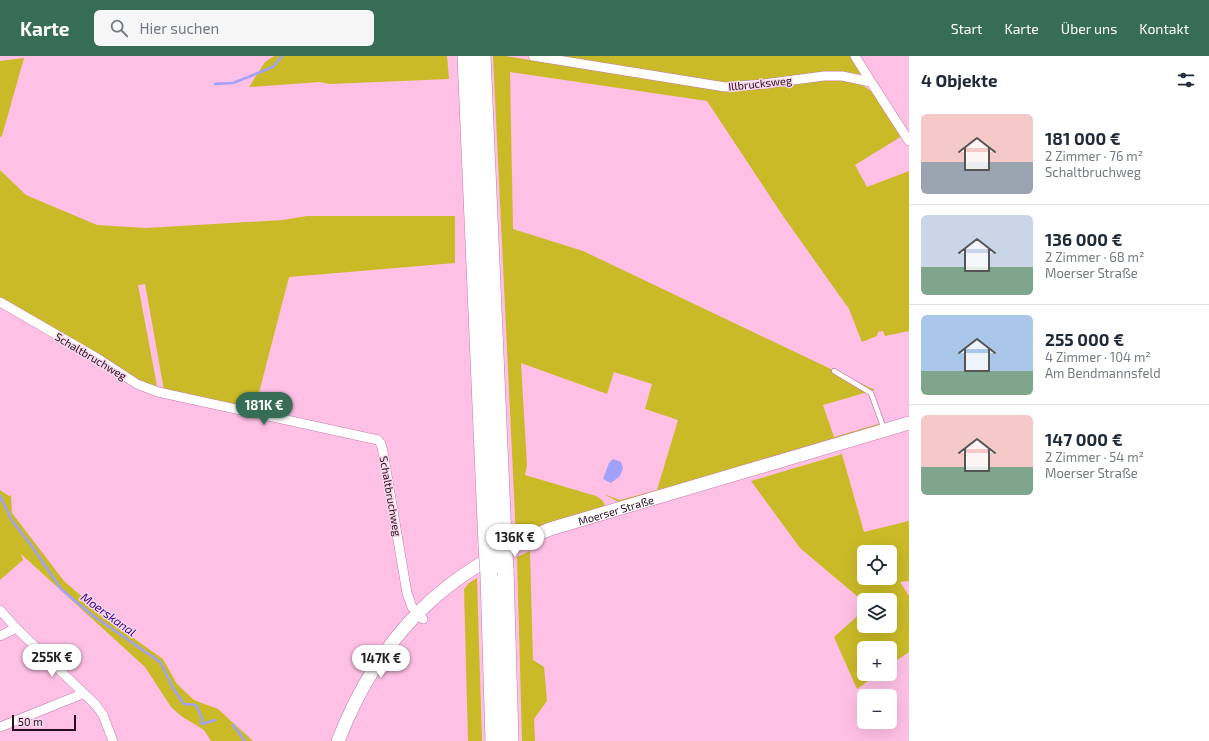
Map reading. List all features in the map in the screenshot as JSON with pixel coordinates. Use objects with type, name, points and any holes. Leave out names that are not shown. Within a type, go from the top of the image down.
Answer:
[{"type":"highway","points":[[466,56],[489,576],[494,741]]},
{"type":"highway","points":[[482,56],[503,538],[510,741]]},
{"type":"street","name":"Illbrucksweg","points":[[533,56],[725,87],[764,84],[824,76],[842,76],[871,82]]},
{"type":"street","points":[[855,56],[909,141]]},
{"type":"street","name":"Schaltbruchweg","points":[[0,302],[97,358],[137,384],[158,392],[378,440],[381,444],[383,452],[407,593],[412,607],[420,616]]},
{"type":"street","name":"Moerser Straße","points":[[338,741],[349,713],[370,673],[396,637],[420,616],[453,581],[480,563],[518,542],[550,530],[909,424]]},
{"type":"street","points":[[0,610],[82,694],[96,705],[103,716],[113,741]]},
{"type":"street","points":[[0,636],[16,628]]},
{"type":"street","points":[[0,727],[82,694]]},
{"type":"lane","points":[[834,371],[872,393],[884,431]]},
{"type":"shaded area","points":[[274,56],[447,56],[449,79],[329,84],[320,82],[249,87],[265,62]]},
{"type":"shaded area","points":[[493,56],[505,56],[715,89],[756,89],[790,83],[827,80],[859,84],[871,91],[883,106],[902,136],[855,165],[867,187],[909,171],[909,331],[885,336],[883,331],[878,332],[877,336],[862,342],[849,309],[783,216],[707,101],[510,72],[513,229],[583,251],[875,390],[823,405],[834,437],[878,424],[879,427],[620,503],[604,494],[620,500],[657,490],[678,420],[645,409],[652,384],[614,372],[607,394],[521,363],[527,466],[525,475],[596,496],[602,500],[605,505],[603,507],[555,522],[516,537]]},
{"type":"shaded area","points":[[561,56],[851,56],[861,74],[826,73],[753,82],[711,82]]},
{"type":"shaded area","points":[[24,58],[2,136],[0,137],[0,61]]},
{"type":"shaded area","points":[[0,170],[26,195],[97,225],[146,228],[283,220],[307,216],[455,216],[455,263],[289,277],[255,408],[164,390],[145,284],[138,285],[157,386],[142,382],[0,298]]},
{"type":"shaded area","points":[[842,454],[864,532],[909,521],[909,581],[900,582],[909,596],[909,652],[897,660],[897,641],[857,641],[857,681],[868,681],[857,689],[834,637],[857,616],[857,633],[897,633],[897,593],[857,593],[857,596],[800,548],[751,481]]},
{"type":"shaded area","points":[[0,490],[9,496],[11,495],[12,513],[64,581],[115,625],[163,659],[177,684],[194,700],[218,709],[253,741],[211,741],[204,730],[181,716],[171,707],[145,667],[21,554],[23,560],[0,580]]},
{"type":"shaded area","points":[[530,551],[533,660],[544,667],[547,701],[534,719],[535,741],[522,741],[517,557]]},
{"type":"shaded area","points":[[477,578],[482,741],[468,741],[464,589],[469,583]]},
{"type":"water","points":[[613,459],[621,462],[623,468],[620,476],[611,483],[603,479],[609,463]]},
{"type":"waterway","points":[[215,84],[233,83],[273,67],[282,56]]},
{"type":"waterway","name":"Moerskanal","points":[[0,496],[12,521],[31,545],[61,589],[92,615],[160,662],[173,688],[184,704],[196,705],[201,716],[202,724],[215,720]]},
{"type":"waterway","name":"Moerskanal","points":[[233,725],[245,741]]}]
